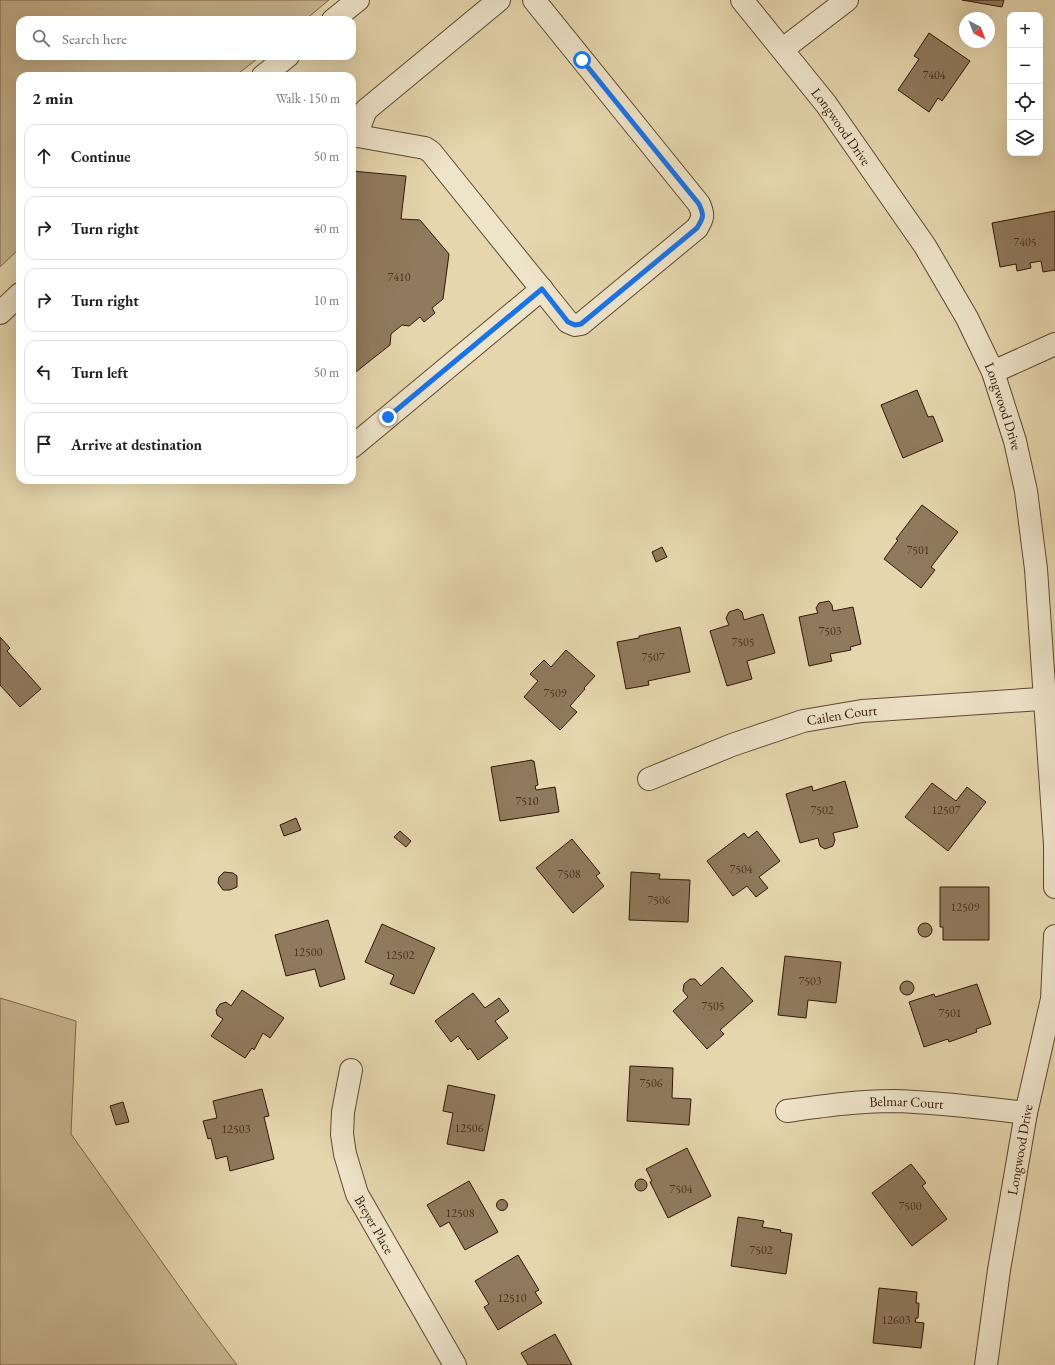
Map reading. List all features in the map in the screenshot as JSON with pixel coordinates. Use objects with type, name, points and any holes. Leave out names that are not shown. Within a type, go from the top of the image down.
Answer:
[{"type":"street","points":[[338,16],[358,0]]},
{"type":"street","points":[[356,131],[366,110],[499,0]]},
{"type":"street","points":[[356,135],[425,148],[432,152],[568,322],[575,325],[581,324],[697,228],[702,220],[703,214],[699,204],[534,0]]},
{"type":"street","name":"Longwood Drive","points":[[742,0],[826,104],[925,246],[966,318],[992,372],[1015,441],[1026,491],[1036,569],[1050,698],[1055,887]]},
{"type":"street","points":[[783,49],[847,0]]},
{"type":"street","points":[[270,72],[283,60]]},
{"type":"street","points":[[356,444],[542,289]]},
{"type":"street","points":[[0,314],[16,298]]},
{"type":"street","points":[[992,372],[1055,344]]},
{"type":"street","name":"Cailen Court","points":[[649,779],[732,745],[803,721],[862,711],[1050,698]]},
{"type":"street","name":"Longwood Drive","points":[[986,1365],[999,1270],[1026,1113],[1052,999],[1055,936]]},
{"type":"street","name":"Breyer Place","points":[[351,1070],[343,1112],[342,1134],[345,1154],[357,1194],[455,1365]]},
{"type":"street","name":"Belmar Court","points":[[787,1111],[844,1104],[893,1101],[932,1103],[1026,1113]]},
{"type":"shaded area","points":[[0,0],[329,0],[310,16],[16,16],[16,60],[256,60],[240,72],[16,72],[16,252],[0,267]]},
{"type":"shaded area","points":[[0,998],[76,1021],[71,1134],[201,1317],[237,1365],[0,1365]]},
{"type":"building","points":[[962,0],[1004,0],[1002,7]]},
{"type":"building","points":[[929,33],[970,61],[942,101],[938,98],[929,112],[898,90],[919,59],[914,56]]},
{"type":"building","points":[[356,171],[406,176],[401,219],[420,220],[449,254],[443,299],[432,308],[435,313],[424,322],[420,317],[409,326],[402,325],[391,334],[390,345],[356,372]]},
{"type":"building","points":[[1055,211],[1055,270],[1043,272],[1041,261],[1030,263],[1031,268],[1017,271],[1016,264],[1000,267],[992,223]]},
{"type":"building","points":[[917,390],[928,417],[933,416],[943,441],[903,458],[881,405]]},
{"type":"building","points":[[922,505],[958,532],[931,567],[935,570],[921,588],[884,559],[898,540],[896,539]]},
{"type":"building","points":[[662,547],[667,557],[656,562],[652,552]]},
{"type":"building","points":[[829,601],[832,605],[833,611],[853,607],[861,644],[850,647],[851,650],[830,654],[832,661],[809,666],[799,617],[818,613],[816,608],[819,603]]},
{"type":"building","points":[[738,609],[742,612],[744,620],[763,614],[775,653],[747,661],[752,679],[727,686],[710,631],[729,625],[726,618],[729,612]]},
{"type":"building","points":[[680,627],[690,672],[648,681],[649,685],[626,689],[617,642],[639,638],[639,636]]},
{"type":"building","points":[[0,637],[10,648],[7,651],[41,689],[20,707],[0,685]]},
{"type":"building","points":[[566,650],[595,676],[570,706],[577,712],[560,730],[524,697],[538,681],[530,674],[544,660],[551,667]]},
{"type":"building","points":[[532,760],[534,761],[538,785],[535,786],[536,790],[555,787],[559,812],[500,821],[491,767]]},
{"type":"building","points":[[845,781],[858,827],[833,833],[835,840],[833,846],[825,849],[820,846],[818,838],[800,843],[786,794],[812,786],[813,791]]},
{"type":"building","points":[[932,783],[956,801],[967,787],[986,802],[948,851],[905,817]]},
{"type":"building","points":[[296,818],[301,830],[284,836],[280,825]]},
{"type":"building","points":[[400,831],[411,841],[406,847],[394,837]]},
{"type":"building","points":[[757,831],[780,861],[759,877],[768,888],[756,897],[747,886],[733,896],[707,861],[744,833],[748,838]]},
{"type":"building","points":[[572,839],[600,873],[596,876],[604,886],[573,913],[536,868]]},
{"type":"building","points":[[224,872],[233,873],[237,876],[237,887],[230,890],[223,890],[218,883],[219,877]]},
{"type":"building","points":[[631,872],[660,874],[659,879],[690,880],[688,922],[629,920]]},
{"type":"building","points":[[940,887],[989,887],[989,940],[943,940],[943,927],[940,927]]},
{"type":"building","points":[[328,920],[345,979],[320,987],[315,969],[286,976],[275,935]]},
{"type":"building","points":[[925,923],[930,925],[932,930],[930,935],[925,937],[920,935],[918,930],[920,925]]},
{"type":"building","points":[[382,924],[435,948],[414,994],[390,984],[394,975],[365,962]]},
{"type":"building","points":[[785,956],[841,962],[836,1003],[808,1000],[806,1018],[778,1015]]},
{"type":"building","points":[[722,967],[753,1001],[720,1030],[724,1034],[707,1049],[673,1011],[688,997],[683,991],[684,984],[690,979],[695,979],[701,986]]},
{"type":"building","points":[[907,981],[912,983],[914,988],[912,993],[907,995],[902,993],[900,988],[902,983]]},
{"type":"building","points":[[977,984],[991,1024],[976,1029],[977,1032],[949,1042],[948,1039],[924,1047],[909,1002],[934,994],[935,997]]},
{"type":"building","points":[[242,990],[284,1018],[270,1038],[263,1033],[254,1050],[252,1048],[245,1058],[211,1036],[223,1019],[217,1015],[216,1010],[220,1004],[226,1002],[231,1006]]},
{"type":"building","points":[[473,993],[485,1008],[499,998],[509,1011],[495,1021],[508,1038],[478,1060],[470,1048],[468,1050],[458,1036],[451,1042],[435,1021]]},
{"type":"building","points":[[630,1066],[673,1068],[672,1098],[691,1099],[689,1125],[627,1121]]},
{"type":"building","points":[[448,1085],[495,1095],[484,1151],[447,1144],[453,1113],[443,1111]]},
{"type":"building","points":[[262,1089],[269,1116],[264,1117],[274,1159],[230,1171],[227,1156],[216,1159],[211,1138],[208,1139],[203,1121],[217,1118],[213,1101]]},
{"type":"building","points":[[123,1102],[129,1122],[116,1125],[110,1106]]},
{"type":"building","points":[[687,1148],[711,1196],[668,1218],[650,1182],[652,1181],[646,1169]]},
{"type":"building","points":[[911,1164],[926,1183],[922,1186],[947,1219],[912,1246],[872,1193]]},
{"type":"building","points":[[641,1179],[645,1181],[647,1185],[645,1189],[641,1191],[637,1189],[635,1185],[637,1181]]},
{"type":"building","points":[[469,1181],[498,1232],[465,1250],[449,1222],[440,1227],[427,1205]]},
{"type":"building","points":[[500,1200],[504,1200],[506,1201],[506,1209],[500,1210],[497,1207],[497,1203]]},
{"type":"building","points":[[738,1217],[764,1221],[762,1227],[781,1230],[780,1232],[792,1234],[786,1274],[731,1266]]},
{"type":"building","points":[[518,1255],[539,1290],[535,1292],[542,1303],[498,1330],[484,1307],[489,1304],[475,1281]]},
{"type":"building","points":[[879,1288],[917,1292],[916,1303],[919,1303],[918,1318],[916,1318],[915,1322],[924,1323],[921,1348],[873,1343]]},
{"type":"building","points":[[555,1334],[572,1365],[528,1365],[521,1353]]},
{"type":"route","points":[[388,417],[542,289],[568,322],[575,325],[581,324],[697,228],[702,220],[703,214],[699,204],[582,60]]}]
